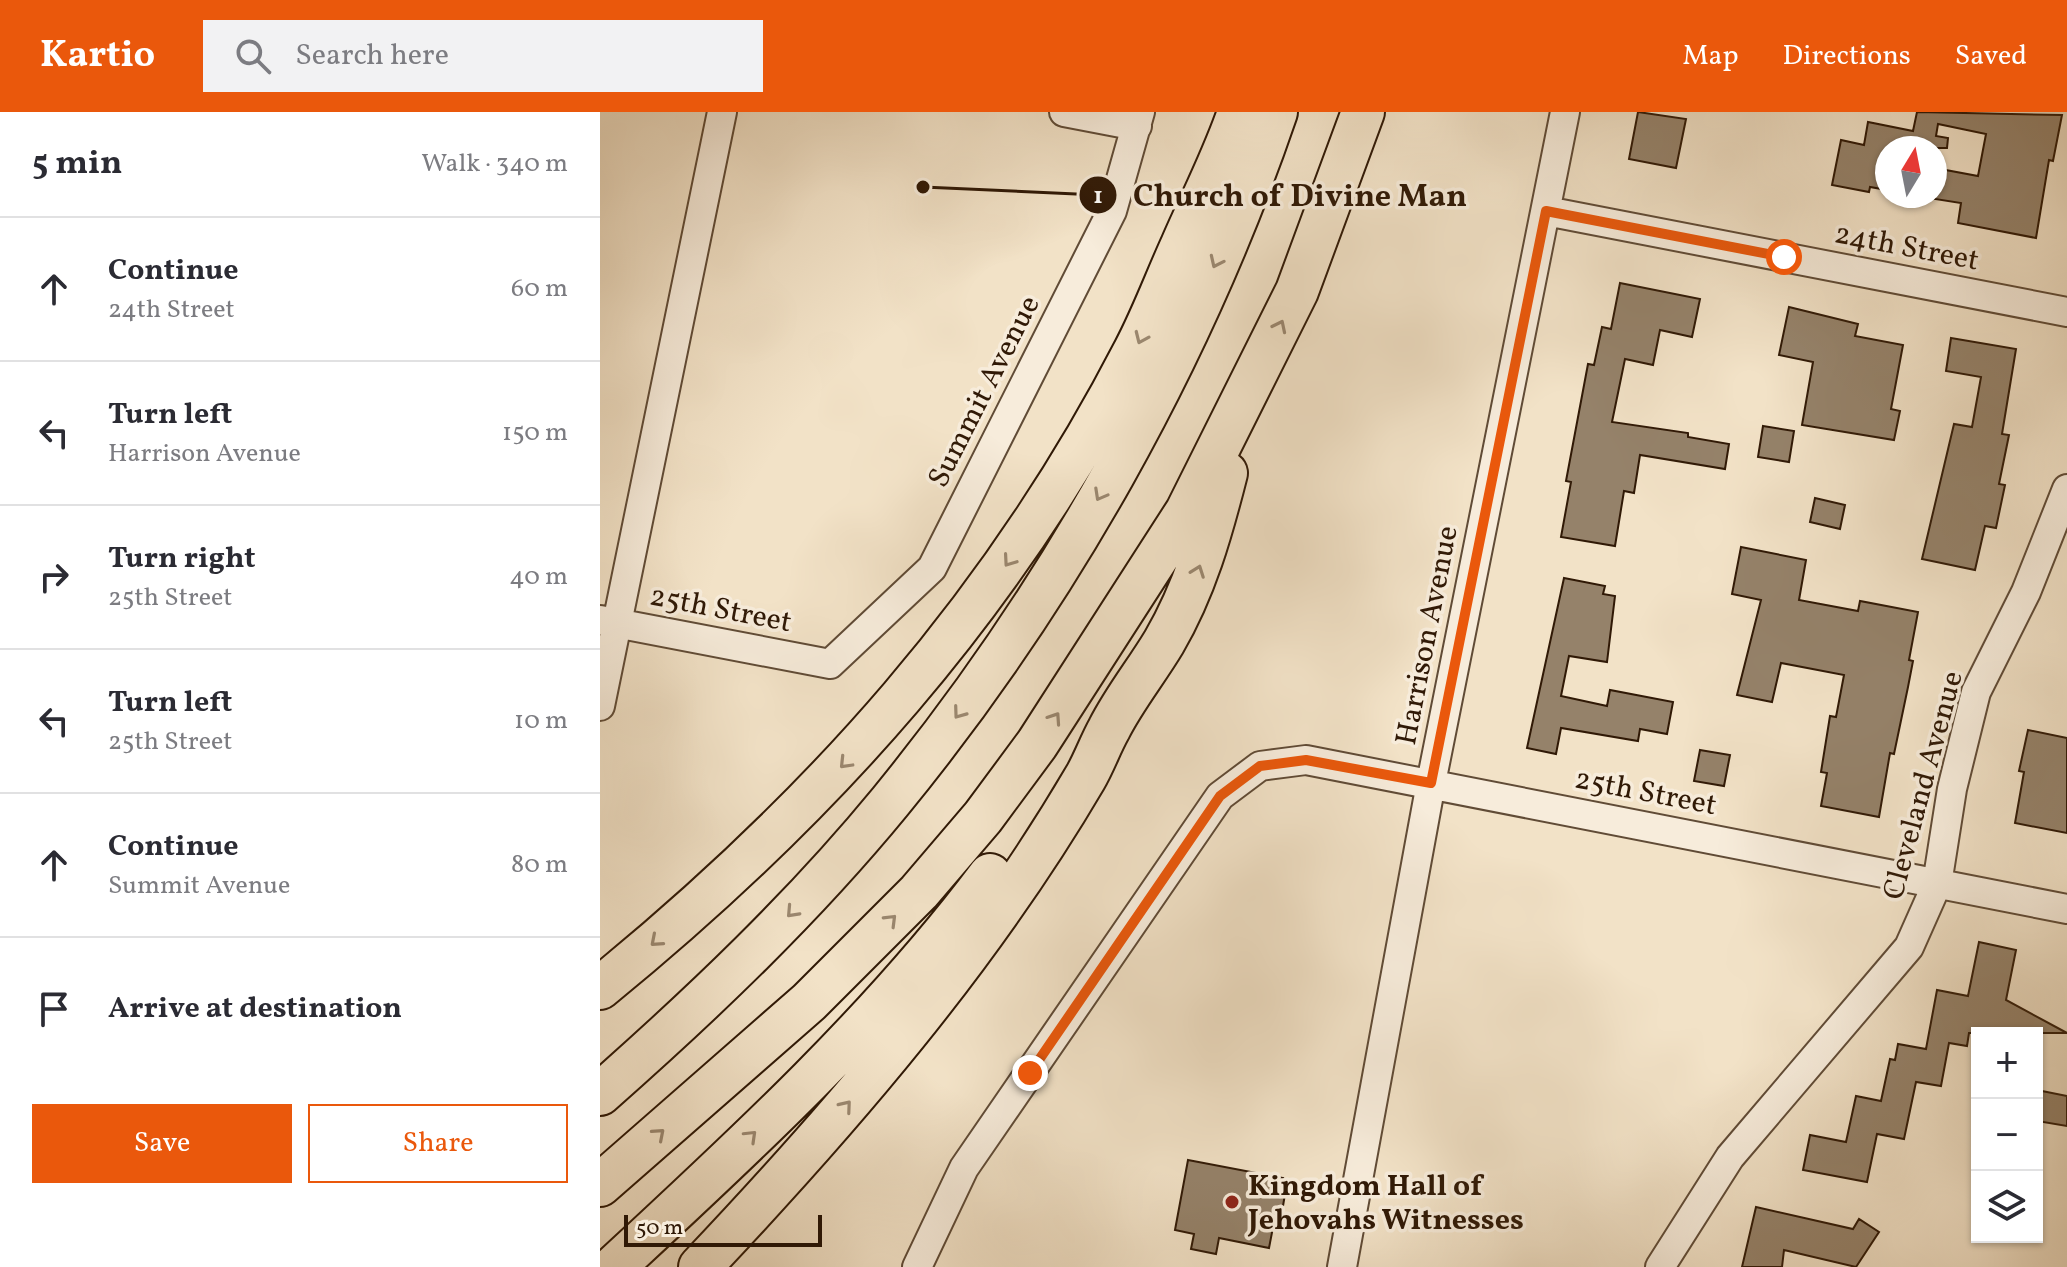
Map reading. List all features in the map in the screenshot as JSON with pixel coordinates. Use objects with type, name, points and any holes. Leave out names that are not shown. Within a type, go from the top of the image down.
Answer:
[{"type":"highway","points":[[607,981],[751,859],[843,766],[916,683],[980,602],[1062,480],[1137,347],[1239,112]]},
{"type":"highway","points":[[600,1094],[728,977],[832,869],[918,766],[1021,626],[1080,532],[1150,406],[1247,196],[1276,112]]},
{"type":"highway","points":[[600,1185],[809,1002],[919,892],[983,817],[1037,744],[1187,511],[1297,291],[1363,112]]},
{"type":"highway","points":[[614,1267],[769,1120],[916,965],[1109,728],[1165,641],[1197,577],[1245,396]]},
{"type":"highway","points":[[700,1267],[777,1186],[915,1022],[1059,821],[1087,775],[1109,728]]},
{"type":"street","points":[[600,706],[608,621],[722,112]]},
{"type":"street","points":[[1064,112],[1139,119]]},
{"type":"street","name":"Harrison Avenue","points":[[1342,1267],[1431,783],[1565,112]]},
{"type":"street","name":"Summit Avenue","points":[[830,664],[932,568],[1112,211],[1139,119]]},
{"type":"street","name":"24th Street","points":[[1546,211],[2067,312]]},
{"type":"street","name":"Cleveland Avenue","points":[[1660,1267],[1730,1157],[1909,947],[1937,884],[1952,789],[1976,692],[2026,592],[2067,489]]},
{"type":"street","name":"25th Street","points":[[608,621],[830,664]]},
{"type":"street","name":"25th Street","points":[[917,1267],[964,1168],[1220,796],[1260,766],[1306,760],[2067,909]]},
{"type":"building","points":[[1638,112],[1686,119],[1676,168],[1629,159]]},
{"type":"building","points":[[1917,112],[2062,115],[2053,161],[2049,160],[2036,238],[1958,223],[1961,203],[1947,201],[1947,170],[1978,176],[1986,134],[1938,124],[1936,136],[1875,136],[1875,188],[1870,187],[1869,192],[1832,185],[1841,140],[1864,145],[1868,122],[1913,131]]},
{"type":"building","points":[[1620,283],[1700,299],[1692,337],[1660,330],[1653,365],[1625,359],[1612,422],[1688,433],[1688,437],[1729,444],[1725,469],[1640,455],[1634,493],[1624,491],[1615,546],[1561,537],[1571,482],[1566,481],[1588,364],[1594,365],[1602,327],[1611,329]]},
{"type":"building","points":[[1789,307],[1858,324],[1855,336],[1903,345],[1891,409],[1900,411],[1894,440],[1802,425],[1813,362],[1779,355]]},
{"type":"building","points":[[1951,338],[2016,349],[2002,434],[2009,435],[1999,484],[2005,485],[1996,528],[1985,526],[1975,570],[1922,559],[1954,424],[1972,427],[1981,377],[1946,371]]},
{"type":"building","points":[[1763,426],[1794,431],[1789,462],[1758,457]]},
{"type":"building","points":[[1815,498],[1845,505],[1840,529],[1810,522]]},
{"type":"building","points":[[1741,547],[1806,560],[1799,600],[1858,611],[1860,601],[1918,612],[1909,660],[1913,661],[1894,754],[1890,753],[1879,817],[1821,806],[1827,773],[1821,772],[1830,716],[1836,717],[1844,675],[1781,663],[1772,702],[1737,695],[1761,600],[1732,594]]},
{"type":"building","points":[[1564,578],[1605,586],[1603,594],[1615,596],[1607,662],[1569,656],[1561,696],[1607,706],[1610,690],[1673,702],[1667,734],[1640,729],[1638,741],[1561,728],[1556,754],[1527,748]]},
{"type":"building","points":[[2028,730],[2067,738],[2067,833],[2015,823],[2024,772],[2019,771]]},
{"type":"building","points":[[1700,750],[1730,755],[1724,786],[1694,781]]},
{"type":"building","points":[[1979,942],[2016,950],[2006,1000],[2067,1033],[2043,1033],[2043,1027],[1971,1027],[1967,1046],[1949,1043],[1941,1086],[1916,1082],[1904,1139],[1877,1134],[1867,1182],[1803,1170],[1810,1135],[1846,1142],[1856,1096],[1881,1101],[1890,1059],[1895,1060],[1898,1044],[1926,1049],[1937,990],[1968,996]]},
{"type":"building","points":[[2043,1091],[2067,1096],[2067,1126],[2043,1122]]},
{"type":"building","name":"Kingdom Hall of Jehovahs Witnesses","points":[[1188,1160],[1283,1178],[1281,1187],[1286,1188],[1281,1218],[1275,1217],[1269,1248],[1219,1238],[1216,1254],[1191,1249],[1194,1234],[1175,1230]]},
{"type":"building","points":[[1756,1207],[1853,1229],[1859,1219],[1879,1232],[1856,1267],[1784,1250],[1782,1267],[1742,1267]]},
{"type":"place","name":"Church of Divine Man","points":[[923,187]]},
{"type":"place","name":"Kingdom Hall of Jehovahs Witnesses","points":[[1232,1202]]},
{"type":"route","points":[[1030,1073],[1220,796],[1260,766],[1306,760],[1431,783],[1546,211],[1784,257]]}]
